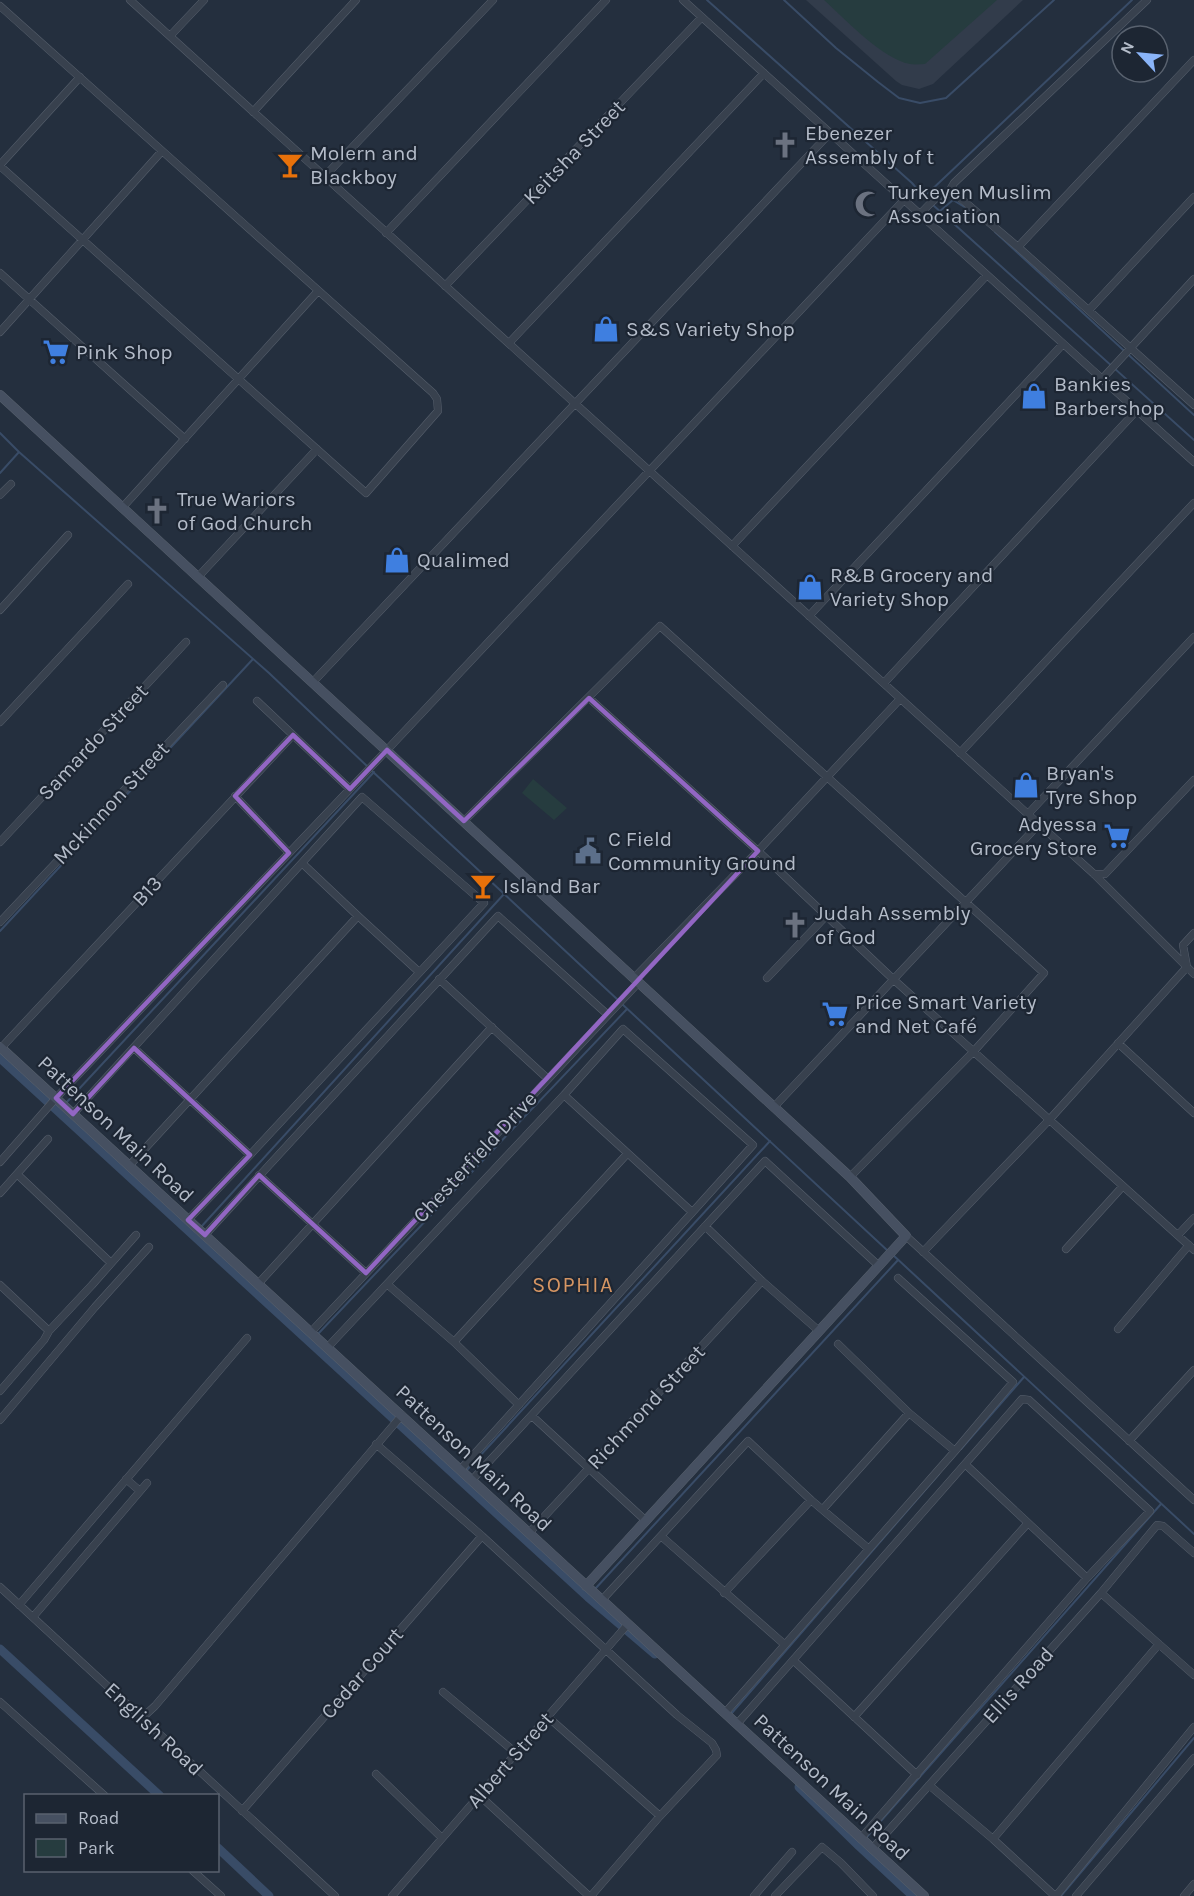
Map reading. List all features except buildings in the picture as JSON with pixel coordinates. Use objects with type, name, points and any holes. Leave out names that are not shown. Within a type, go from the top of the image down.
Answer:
[{"type":"street","points":[[170,36],[204,0]]},
{"type":"street","points":[[254,112],[356,0]]},
{"type":"street","points":[[324,177],[493,0]]},
{"type":"street","points":[[386,233],[606,0]]},
{"type":"street","points":[[683,0],[1194,462]]},
{"type":"street","points":[[948,193],[954,183],[1147,0]]},
{"type":"street","points":[[133,1],[324,177],[1094,874],[1194,974]]},
{"type":"street","points":[[0,6],[80,77],[318,291],[433,393],[438,411],[366,493],[0,165],[80,77]]},
{"type":"street","name":"Keitsha Street","points":[[445,286],[702,17]]},
{"type":"street","points":[[1018,247],[1194,60]]},
{"type":"street","points":[[508,343],[764,73]]},
{"type":"street","points":[[313,682],[830,133]]},
{"type":"street","points":[[0,332],[162,151]]},
{"type":"street","points":[[920,214],[942,194],[954,193],[1018,247],[1194,405]]},
{"type":"street","points":[[1089,310],[1194,197]]},
{"type":"street","points":[[0,1162],[48,1107],[904,200]]},
{"type":"street","points":[[0,273],[185,439]]},
{"type":"street","points":[[732,546],[987,275]]},
{"type":"street","points":[[1102,379],[1194,279]]},
{"type":"street","points":[[122,508],[318,291]]},
{"type":"street","points":[[809,616],[1063,344]]},
{"type":"street","points":[[0,395],[850,1177],[923,1252],[1194,1500]]},
{"type":"street","points":[[884,683],[1137,410]]},
{"type":"street","points":[[198,577],[317,449]]},
{"type":"street","points":[[0,495],[11,484]]},
{"type":"street","points":[[960,753],[1194,503]]},
{"type":"street","points":[[0,610],[68,536]]},
{"type":"street","points":[[0,722],[128,584]]},
{"type":"street","points":[[464,821],[660,626],[1044,973],[974,1051],[850,1177]]},
{"type":"street","points":[[1028,814],[1194,637]]},
{"type":"street","name":"Samardo Street","points":[[0,842],[186,642]]},
{"type":"street","name":"Mckinnon Street","points":[[0,922],[223,686]]},
{"type":"street","points":[[590,698],[758,851],[893,979],[1192,1248],[1118,1329]]},
{"type":"street","name":"Chesterfield Drive","points":[[311,1332],[900,699]]},
{"type":"street","points":[[257,701],[350,789]]},
{"type":"street","name":"B13","points":[[1,1048],[293,735]]},
{"type":"street","points":[[1094,874],[1105,874],[1194,780]]},
{"type":"street","points":[[235,796],[289,853]]},
{"type":"street","points":[[71,1112],[134,1048],[363,797],[483,903],[189,1221]]},
{"type":"street","points":[[774,1107],[1039,824]]},
{"type":"street","points":[[303,864],[419,972]]},
{"type":"street","points":[[129,1166],[358,916]]},
{"type":"street","points":[[203,1234],[498,916],[608,1015]]},
{"type":"street","points":[[766,978],[826,916]]},
{"type":"street","points":[[1187,967],[1183,945],[1194,933]]},
{"type":"street","points":[[923,1252],[1050,1119],[1187,967]]},
{"type":"street","points":[[440,979],[548,1079]]},
{"type":"street","points":[[258,1284],[492,1027]]},
{"type":"street","name":"Chesterfield Drive","points":[[327,1348],[623,1029],[753,1145],[692,1212]]},
{"type":"street","points":[[1118,1042],[1194,1113]]},
{"type":"street","name":"Pattenson Main Road","points":[[1,1048],[311,1332],[400,1418],[472,1480],[924,1896]]},
{"type":"street","points":[[134,1048],[250,1155]]},
{"type":"street","points":[[460,1470],[692,1212],[564,1095]]},
{"type":"street","points":[[0,1193],[48,1139]]},
{"type":"street","points":[[454,1342],[627,1154]]},
{"type":"street","points":[[472,1480],[765,1161],[881,1264]]},
{"type":"street","points":[[17,1174],[111,1263]]},
{"type":"street","points":[[259,1175],[366,1273]]},
{"type":"street","points":[[1066,1250],[1123,1186]]},
{"type":"street","points":[[1178,1235],[1194,1218]]},
{"type":"street","points":[[705,1226],[762,1281],[819,1331]]},
{"type":"street","points":[[0,1391],[44,1340],[49,1331],[136,1235]]},
{"type":"street","points":[[586,1586],[906,1236]]},
{"type":"street","points":[[0,1420],[149,1247]]},
{"type":"street","points":[[730,1718],[784,1644],[1013,1382],[898,1278]]},
{"type":"street","name":"Richmond Street","points":[[529,1533],[762,1281]]},
{"type":"street","points":[[387,1284],[454,1342],[519,1405]]},
{"type":"street","points":[[0,1285],[49,1331]]},
{"type":"street","points":[[19,1605],[247,1338]]},
{"type":"street","points":[[838,1344],[909,1413],[955,1451]]},
{"type":"street","points":[[1129,1440],[1194,1370]]},
{"type":"street","points":[[730,1718],[793,1660],[1022,1399],[1029,1400],[1150,1511],[1087,1578],[861,1838]]},
{"type":"street","points":[[823,1509],[909,1413]]},
{"type":"street","points":[[532,1416],[645,1520]]},
{"type":"street","points":[[142,1718],[155,1706],[400,1418]]},
{"type":"street","points":[[602,1600],[748,1441],[811,1500],[869,1549]]},
{"type":"street","points":[[376,1444],[712,1743],[717,1755],[590,1896],[479,1795]]},
{"type":"street","points":[[965,1464],[1087,1578]]},
{"type":"street","points":[[126,1479],[140,1491]]},
{"type":"street","points":[[33,1617],[147,1483]]},
{"type":"street","points":[[724,1593],[811,1500]]},
{"type":"street","points":[[854,1717],[1028,1522]]},
{"type":"street","name":"Ellis Road","points":[[872,1849],[1101,1593],[1158,1525],[1163,1526],[1194,1553]]},
{"type":"street","name":"Cedar Court","points":[[242,1810],[482,1536]]},
{"type":"street","points":[[661,1536],[784,1644]]},
{"type":"street","name":"English Road","points":[[0,1587],[335,1896]]},
{"type":"street","points":[[1101,1593],[1194,1675]]},
{"type":"street","name":"Albert Street","points":[[392,1896],[627,1625]]},
{"type":"street","points":[[993,1839],[1159,1644]]},
{"type":"street","points":[[793,1660],[917,1775]]},
{"type":"street","points":[[443,1692],[516,1753]]},
{"type":"street","points":[[0,1702],[103,1794]]},
{"type":"street","points":[[548,1717],[660,1816]]},
{"type":"street","points":[[929,1785],[1056,1896],[1194,1728]]},
{"type":"street","points":[[1076,1896],[1194,1758]]},
{"type":"street","points":[[376,1774],[442,1838]]},
{"type":"street","points":[[775,1896],[822,1847],[842,1863],[873,1896]]},
{"type":"street","points":[[754,1896],[792,1852]]},
{"type":"street","points":[[194,1872],[221,1896]]},
{"type":"street","points":[[1184,1896],[1194,1884]]},
{"type":"highlighted area","points":[[589,698],[758,851],[366,1273],[259,1175],[205,1235],[188,1220],[250,1155],[134,1048],[73,1114],[56,1098],[289,853],[235,796],[293,735],[350,789],[387,750],[464,821]]},
{"type":"shaded area","points":[[806,0],[1023,0],[933,84],[919,89],[902,85],[896,81]]},
{"type":"green space","points":[[824,0],[997,0],[925,64],[910,64],[899,61],[876,47]]},
{"type":"green space","points":[[533,779],[567,808],[554,820],[522,793]]},
{"type":"waterway","points":[[707,0],[1194,440]]},
{"type":"waterway","points":[[784,0],[836,48],[899,98],[920,103],[946,98],[1054,0]]},
{"type":"waterway","points":[[925,196],[1132,0]]},
{"type":"waterway","points":[[940,211],[953,200],[971,211]]},
{"type":"waterway","points":[[995,232],[1194,415]]},
{"type":"waterway","points":[[0,433],[269,673],[368,767]]},
{"type":"waterway","points":[[0,473],[19,452]]},
{"type":"waterway","points":[[0,931],[253,659]]},
{"type":"waterway","points":[[372,771],[618,1000]]},
{"type":"waterway","points":[[65,1104],[374,772]]},
{"type":"waterway","points":[[201,1227],[504,894]]},
{"type":"waterway","points":[[622,1004],[888,1251]]},
{"type":"waterway","points":[[317,1335],[627,1009]]},
{"type":"waterway","points":[[0,1058],[588,1597],[655,1654]]},
{"type":"waterway","points":[[465,1472],[770,1141]]},
{"type":"waterway","points":[[893,1255],[1194,1534]]},
{"type":"waterway","points":[[595,1589],[898,1260]]},
{"type":"waterway","points":[[961,1449],[1024,1377]]},
{"type":"waterway","points":[[731,1714],[939,1474]]},
{"type":"waterway","points":[[865,1839],[1161,1504]]},
{"type":"waterway","points":[[0,1649],[158,1794]]},
{"type":"waterway","points":[[1061,1896],[1194,1738]]},
{"type":"waterway","points":[[799,1787],[913,1896]]},
{"type":"waterway","points":[[219,1849],[269,1896]]},
{"type":"place","name":"Ebenezer Assembly of t","points":[[785,145]]},
{"type":"place","name":"Molern and Blackboy","points":[[290,165]]},
{"type":"place","name":"Turkeyen Muslim Association","points":[[868,204]]},
{"type":"place","name":"S&S Variety Shop","points":[[606,329]]},
{"type":"place","name":"Pink Shop","points":[[56,352]]},
{"type":"place","name":"Bankies Barbershop","points":[[1034,396]]},
{"type":"place","name":"True Wariors of God Church","points":[[157,511]]},
{"type":"place","name":"Qualimed","points":[[397,560]]},
{"type":"place","name":"R&B Grocery and Variety Shop","points":[[810,587]]},
{"type":"place","name":"Bryan's Tyre Shop","points":[[1026,785]]},
{"type":"place","name":"Adyessa Grocery Store","points":[[1117,836]]},
{"type":"place","name":"C Field Community Ground","points":[[588,851]]},
{"type":"place","name":"Island Bar","points":[[483,886]]},
{"type":"place","name":"Judah Assembly of God","points":[[795,925]]},
{"type":"place","name":"Price Smart Variety and Net Café","points":[[835,1014]]},
{"type":"district","name":"SOPHIA","points":[[573,1284]]}]
